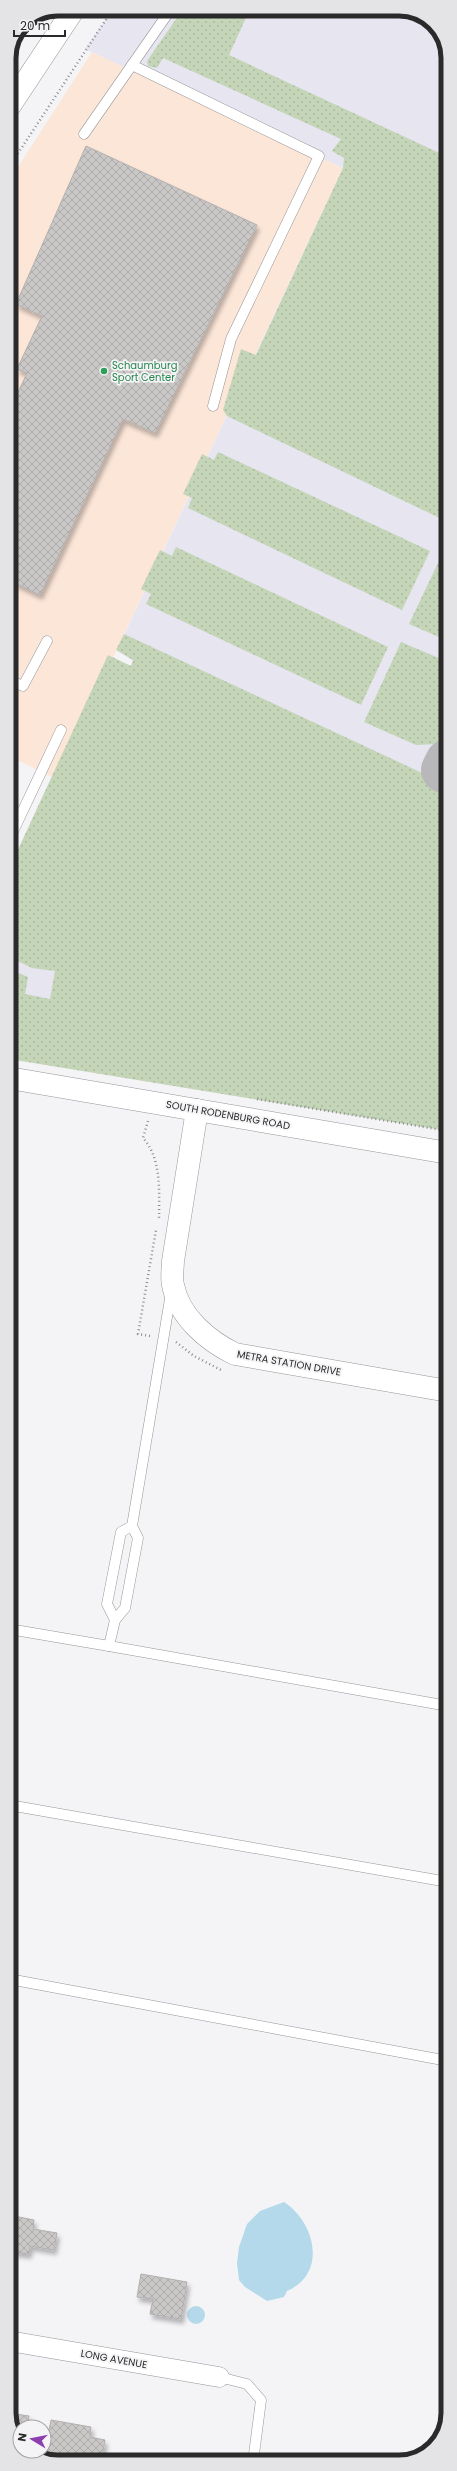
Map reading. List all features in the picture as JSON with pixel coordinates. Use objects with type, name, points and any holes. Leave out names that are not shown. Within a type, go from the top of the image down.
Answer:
[{"type":"street","points":[[16,96],[69,16]]},
{"type":"street","name":"SOUTH RODENBURG ROAD","points":[[16,1079],[441,1152]]},
{"type":"street","name":"METRA STATION DRIVE","points":[[197,1110],[173,1260],[173,1285],[182,1308],[198,1329],[218,1346],[235,1354],[441,1389]]},
{"type":"street","name":"LONG AVENUE","points":[[16,2342],[219,2376]]},
{"type":"lane","points":[[84,134],[166,16]]},
{"type":"lane","points":[[132,65],[319,156],[231,339],[213,406]]},
{"type":"lane","points":[[16,683],[23,686],[48,642]]},
{"type":"lane","points":[[16,825],[61,730]]},
{"type":"lane","points":[[110,1646],[115,1620],[125,1608],[138,1538],[132,1526],[173,1285]]},
{"type":"lane","points":[[115,1620],[107,1604],[121,1532],[132,1526]]},
{"type":"lane","points":[[16,1630],[441,1705]]},
{"type":"lane","points":[[16,1806],[441,1881]]},
{"type":"lane","points":[[16,1980],[441,2060]]},
{"type":"lane","points":[[219,2376],[247,2384],[261,2400],[254,2455]]},
{"type":"path","points":[[16,156],[108,16]]},
{"type":"path","points":[[147,1131],[144,1138],[153,1152],[159,1191],[159,1219],[138,1334],[147,1335]]},
{"type":"shaded area","points":[[108,16],[401,16],[415,19],[429,28],[439,45],[441,53],[441,1118],[16,1032],[16,915],[133,661],[117,650],[343,168],[85,49]]},
{"type":"shaded area","points":[[92,52],[343,168],[56,779],[16,759],[16,170]]},
{"type":"green space","points":[[178,16],[247,16],[229,55],[441,154],[441,519],[227,416],[223,410],[241,349],[256,355],[343,168],[344,158],[332,151],[341,139],[163,58],[157,68],[148,66],[147,61]]},
{"type":"green space","points":[[218,452],[430,551],[402,610],[188,508],[192,498],[183,494],[202,454],[214,460]]},
{"type":"green space","points":[[176,547],[388,647],[361,705],[146,604],[151,594],[141,589],[160,550],[172,556]]},
{"type":"green space","points":[[441,557],[441,638],[409,624]]},
{"type":"green space","points":[[124,634],[441,782],[441,1130],[16,1060],[16,972],[28,977],[25,994],[50,999],[55,971],[32,968],[16,960],[16,854],[108,655],[131,666],[133,660],[116,650]]},
{"type":"green space","points":[[401,642],[441,659],[441,739],[438,744],[416,745],[364,722]]},
{"type":"water","points":[[284,2202],[295,2211],[309,2234],[312,2247],[312,2260],[308,2272],[300,2283],[287,2291],[284,2297],[267,2301],[245,2287],[239,2280],[237,2263],[239,2247],[247,2224],[260,2211]]},
{"type":"water","points":[[192,2306],[200,2306],[205,2311],[203,2322],[200,2324],[192,2324],[187,2319],[187,2311]]},
{"type":"building","name":"Schaumburg Sport Center","points":[[86,146],[257,225],[155,433],[123,419],[40,595],[16,583],[16,397],[27,373],[17,369],[42,316],[16,304]]},
{"type":"building","points":[[16,2216],[34,2220],[33,2229],[57,2233],[54,2250],[30,2246],[29,2254],[16,2252]]},
{"type":"building","points":[[141,2274],[187,2282],[181,2319],[150,2314],[153,2299],[137,2297]]},
{"type":"building","points":[[16,2414],[29,2416],[28,2419],[16,2418]]},
{"type":"building","points":[[52,2420],[91,2427],[90,2437],[105,2440],[102,2455],[52,2454]]},
{"type":"place","name":"Schaumburg Sport Center","points":[[104,371]]}]
